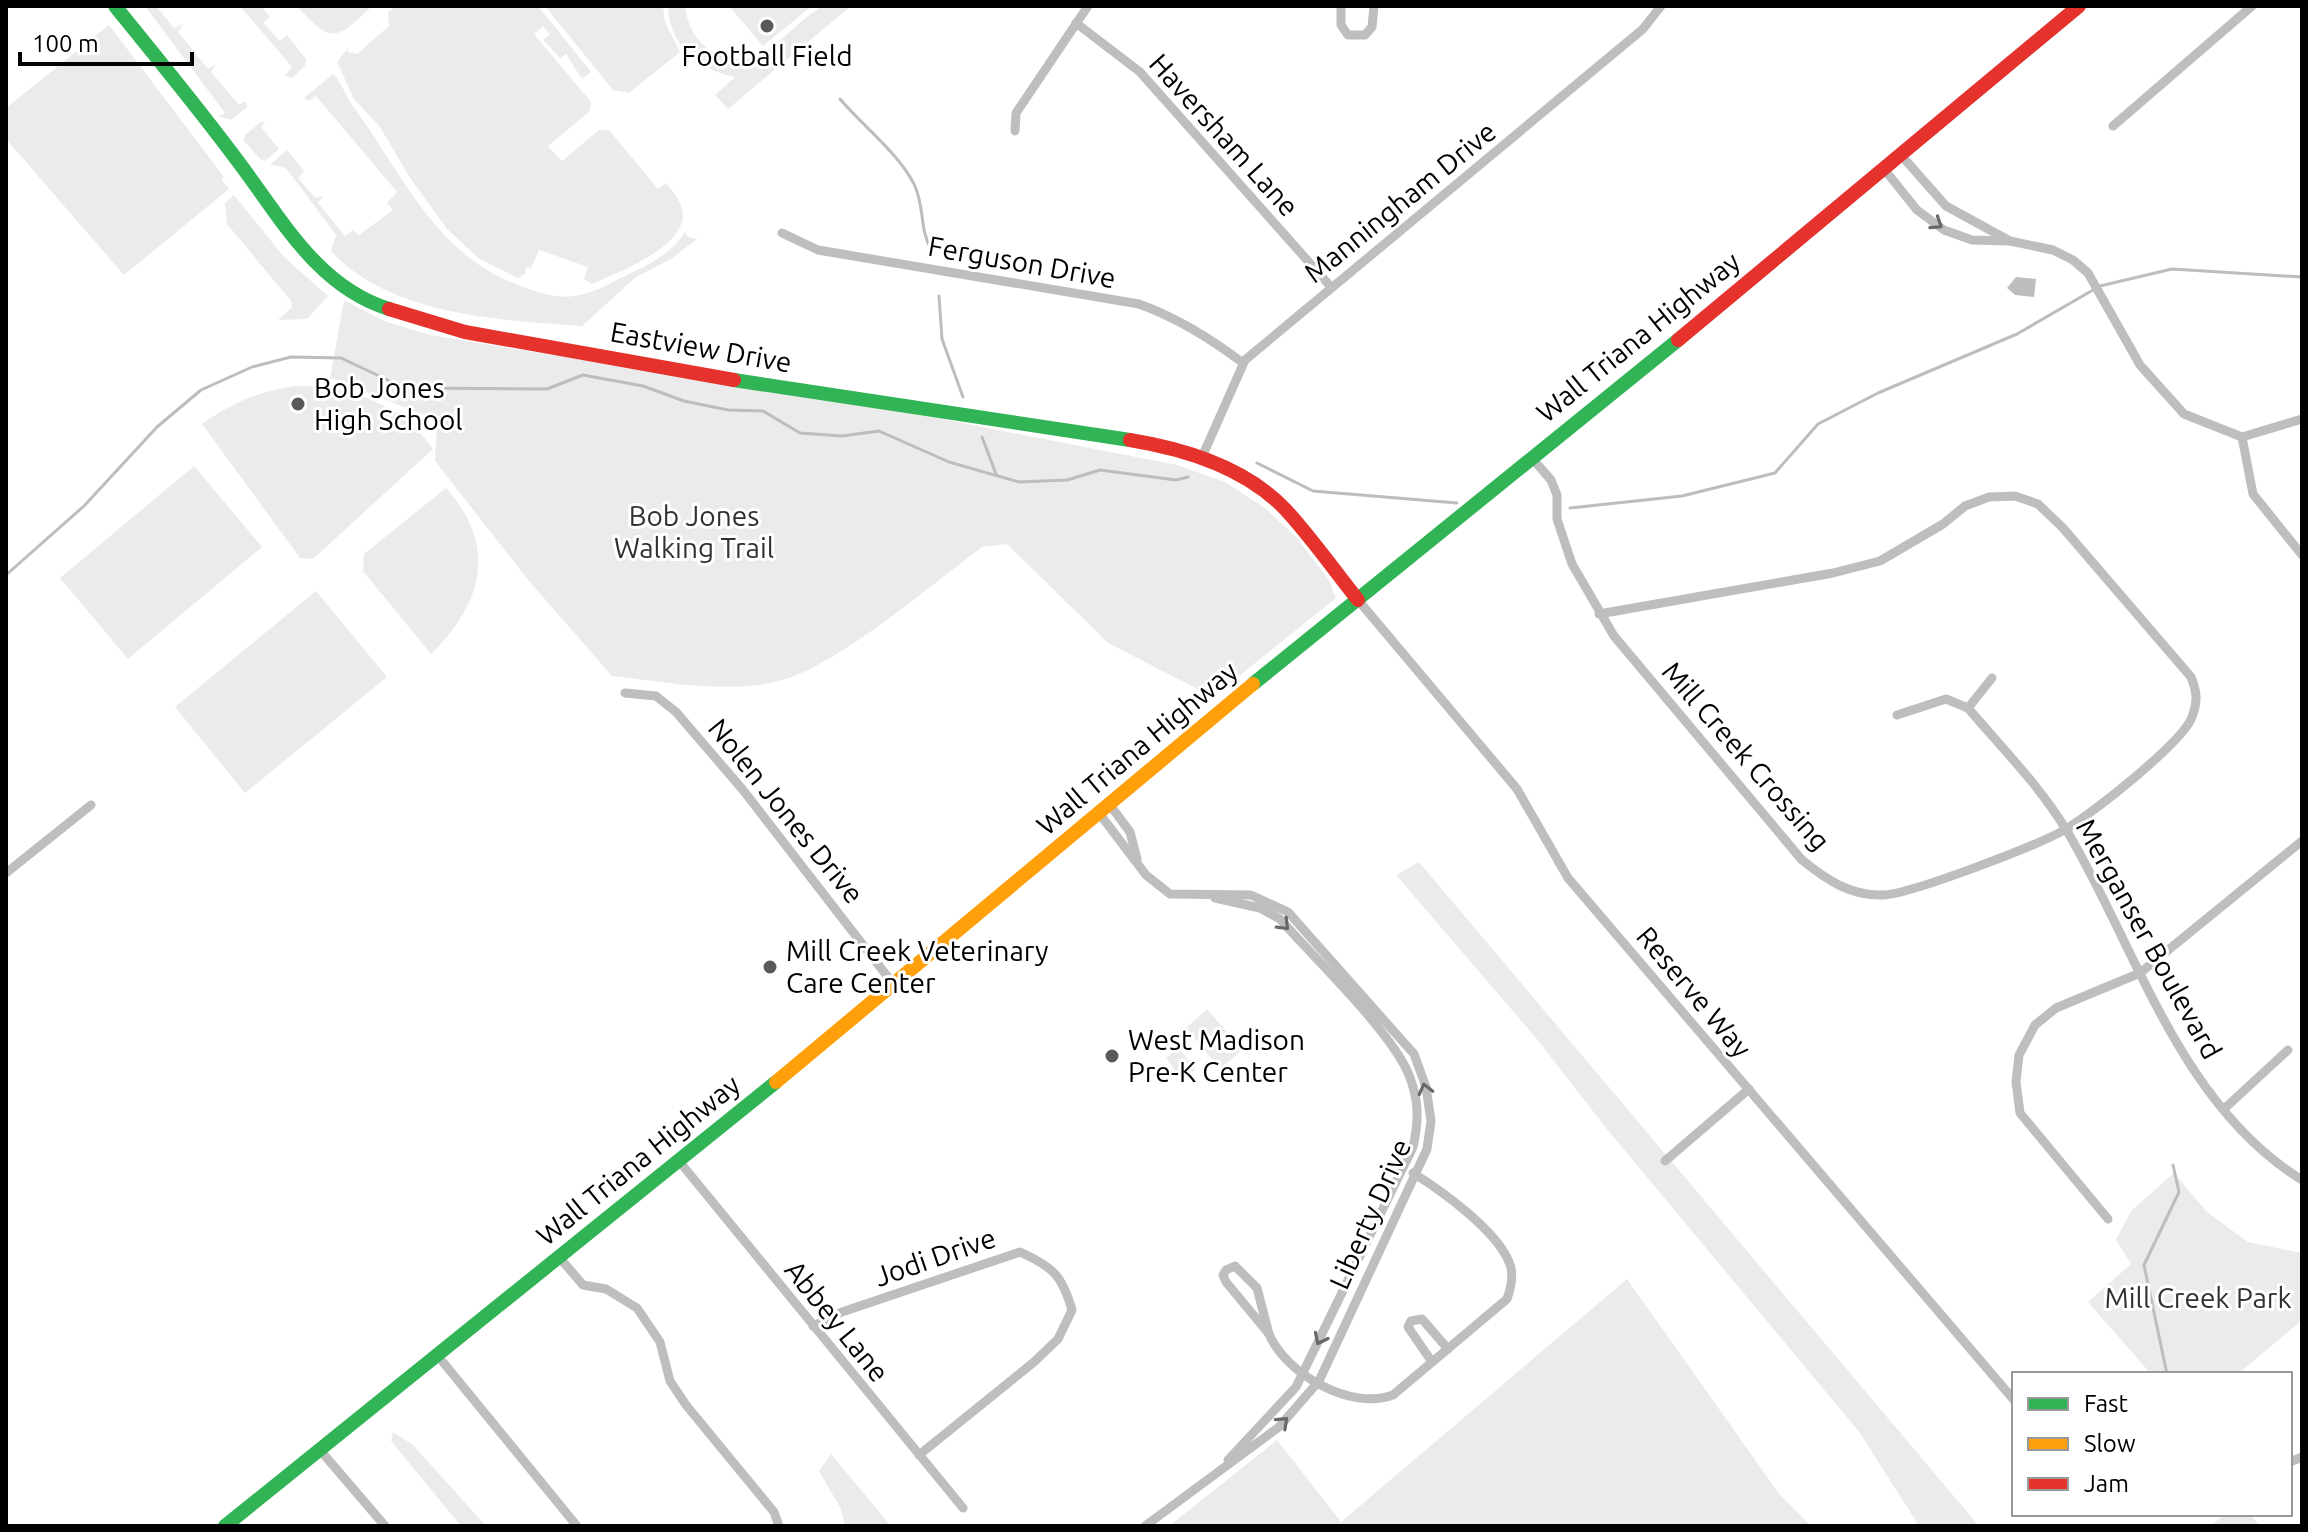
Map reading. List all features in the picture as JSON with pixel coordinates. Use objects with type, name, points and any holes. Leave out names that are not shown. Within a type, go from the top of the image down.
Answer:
[{"type":"main road","name":"Eastview Drive","points":[[115,6],[240,164],[296,244],[316,264],[371,303],[394,313],[480,335],[803,392],[1174,447],[1235,472],[1283,507],[1358,600]]},
{"type":"main road","name":"Wall Triana Highway","points":[[225,1526],[894,985],[2079,6]]},
{"type":"street","points":[[1015,131],[1016,113],[1088,6]]},
{"type":"street","points":[[1341,6],[1341,25],[1348,35],[1357,36],[1365,35],[1372,27],[1374,6]]},
{"type":"street","name":"Manningham Drive","points":[[1202,457],[1243,363],[1643,29],[1661,6]]},
{"type":"street","points":[[2113,126],[2252,6]]},
{"type":"street","name":"Haversham Lane","points":[[1076,23],[1140,72],[1331,287]]},
{"type":"street","points":[[1901,155],[1946,206],[2010,241]]},
{"type":"street","points":[[1884,169],[1917,210],[1944,230],[1972,240],[2010,241],[2053,250],[2088,273],[2140,365],[2184,414],[2242,437],[2302,419]]},
{"type":"street","name":"Ferguson Drive","points":[[782,233],[818,250],[1139,304],[1169,315],[1207,336],[1243,363]]},
{"type":"street","points":[[2242,437],[2253,494],[2302,555]]},
{"type":"street","name":"Mill Creek Crossing","points":[[1531,457],[1551,480],[1557,495],[1557,519],[1572,564],[1599,614],[1802,860],[1831,883],[1859,893],[1885,895],[1997,858],[2066,829],[2175,742],[2192,720],[2198,695],[2191,677],[2063,528],[2038,504],[2015,496],[1989,497],[1965,506],[1943,524],[1880,561],[1833,573],[1599,614]]},
{"type":"street","name":"Reserve Way","points":[[1358,600],[1517,789],[1568,878],[2012,1398]]},
{"type":"street","points":[[1897,715],[1946,699],[1968,708],[1992,678]]},
{"type":"street","name":"Nolen Jones Drive","points":[[625,693],[656,696],[676,712],[743,790],[894,985]]},
{"type":"street","name":"Merganser Boulevard","points":[[1968,708],[2066,829],[2188,1062],[2224,1109],[2274,1162],[2302,1180]]},
{"type":"street","points":[[6,873],[91,805]]},
{"type":"street","name":"Liberty Drive","points":[[1104,809],[1130,832],[1138,862],[1155,884],[1170,894],[1213,897],[1251,895],[1282,906],[1414,1054],[1426,1087],[1431,1121],[1427,1149],[1319,1381],[1279,1427],[1145,1526]]},
{"type":"street","points":[[2108,1219],[2020,1113],[2016,1082],[2019,1055],[2035,1025],[2056,1008],[2140,973],[2302,841]]},
{"type":"street","name":"Liberty Drive","points":[[1213,897],[1260,908],[1280,919],[1399,1056],[1415,1093],[1419,1123],[1403,1167],[1304,1372],[1282,1405],[1220,1469]]},
{"type":"street","points":[[2224,1109],[2288,1050]]},
{"type":"street","points":[[1665,1161],[1749,1089]]},
{"type":"street","name":"Abbey Lane","points":[[679,1161],[963,1508]]},
{"type":"street","points":[[1269,1334],[1226,1282],[1223,1275],[1226,1270],[1235,1266],[1257,1288],[1276,1349],[1304,1372],[1346,1395],[1382,1399],[1393,1395],[1507,1299],[1511,1286],[1510,1263],[1463,1208],[1403,1167]]},
{"type":"street","name":"Jodi Drive","points":[[813,1326],[842,1312],[1020,1252],[1044,1263],[1064,1282],[1072,1310],[1058,1339],[919,1455]]},
{"type":"street","points":[[559,1257],[583,1285],[606,1289],[637,1308],[660,1342],[670,1381],[774,1512],[779,1526]]},
{"type":"street","points":[[1432,1362],[1410,1335],[1408,1327],[1411,1321],[1422,1319],[1448,1349]]},
{"type":"street","points":[[438,1356],[577,1526]]},
{"type":"street","points":[[320,1450],[385,1526]]},
{"type":"green space","points":[[145,6],[156,6],[174,28],[183,24],[178,32],[208,69],[216,64],[211,72],[239,105],[245,101],[247,107],[231,120],[218,116],[225,113]]},
{"type":"green space","points":[[240,6],[261,6],[270,17],[263,23],[280,41],[287,35],[306,59],[305,66],[292,78],[285,76],[292,67]]},
{"type":"green space","points":[[297,6],[372,6],[350,26],[334,33],[318,27]]},
{"type":"green space","points":[[396,6],[538,6],[591,72],[582,79],[566,54],[560,58],[543,40],[550,34],[543,26],[534,34],[591,102],[590,111],[548,146],[562,161],[599,130],[609,130],[658,189],[666,183],[677,198],[683,215],[680,227],[672,238],[647,258],[592,284],[584,279],[588,267],[539,250],[531,268],[526,267],[525,274],[518,278],[478,258],[447,229],[410,178],[380,127],[354,99],[337,62],[348,48],[348,52],[357,54],[389,26],[388,12]]},
{"type":"green space","points":[[545,6],[663,6],[665,22],[680,52],[629,93],[613,90]]},
{"type":"green space","points":[[668,6],[685,6],[693,32],[707,48],[730,58],[745,59],[771,47],[820,8],[851,6],[728,109],[715,95],[735,77],[709,69],[688,54],[674,33]]},
{"type":"green space","name":"Football Field","points":[[729,6],[812,6],[763,46]]},
{"type":"green space","points":[[109,25],[224,177],[221,179],[229,189],[124,275],[6,139],[6,108]]},
{"type":"green space","points":[[333,74],[426,213],[445,236],[493,274],[547,294],[577,296],[599,289],[652,262],[670,249],[685,232],[688,237],[697,239],[671,259],[636,277],[582,326],[448,311],[384,289],[355,273],[331,251],[336,235],[289,172],[284,167],[270,165],[287,150],[304,171],[298,178],[315,198],[324,196],[318,203],[345,236],[353,230],[359,235],[393,210],[387,203],[397,192],[316,96],[309,101],[304,98]]},
{"type":"green space","points":[[265,122],[261,127],[279,149],[264,162],[265,157],[262,161],[244,141],[245,135]]},
{"type":"green space","points":[[234,195],[284,257],[328,296],[307,319],[278,320],[292,307],[291,301],[227,224],[225,203]]},
{"type":"green space","name":"Bob Jones Walking Trail","points":[[344,300],[384,321],[430,335],[942,419],[1177,465],[1225,482],[1265,508],[1296,537],[1329,580],[1336,598],[1213,697],[1108,643],[1007,544],[982,547],[862,638],[789,678],[724,687],[612,676],[529,581],[435,461],[437,420],[330,378]]},
{"type":"green space","points":[[295,386],[335,389],[373,400],[406,420],[433,449],[313,559],[300,558],[202,424],[246,399]]},
{"type":"green space","points":[[194,466],[262,547],[128,659],[60,578]]},
{"type":"green space","points":[[446,488],[473,531],[478,553],[478,574],[463,615],[431,654],[363,571],[364,554]]},
{"type":"green space","points":[[316,591],[387,677],[245,793],[175,707]]},
{"type":"green space","points":[[1419,862],[1979,1526],[1919,1526],[1860,1433],[1606,1128],[1536,1038],[1396,875]]},
{"type":"green space","points":[[1207,1009],[1242,1050],[1220,1069],[1186,1028]]},
{"type":"green space","points":[[1179,1048],[1195,1070],[1181,1079],[1166,1058]]},
{"type":"green space","name":"Mill Creek Park","points":[[2174,1173],[2207,1212],[2248,1242],[2302,1253],[2302,1320],[2240,1372],[2149,1372],[2088,1302],[2131,1264],[2116,1240],[2131,1211]]},
{"type":"green space","points":[[1627,1279],[1780,1495],[1811,1526],[1169,1526],[1277,1440],[1341,1522]]},
{"type":"green space","points":[[393,1432],[413,1445],[486,1526],[461,1526],[391,1441]]},
{"type":"green space","points":[[831,1454],[891,1526],[845,1526],[841,1509],[819,1471]]},
{"type":"green space","points":[[2223,1516],[2252,1516],[2260,1526],[2211,1526]]},
{"type":"shaded area","points":[[2016,277],[2036,279],[2034,297],[2015,295],[2007,288]]},
{"type":"waterway","points":[[840,99],[890,151],[914,184],[931,249]]},
{"type":"waterway","points":[[2100,286],[2172,269],[2302,277]]},
{"type":"waterway","points":[[1570,508],[1682,496],[1775,473],[1818,424],[1878,393],[2017,334],[2093,290]]},
{"type":"waterway","points":[[939,296],[942,339],[963,397]]},
{"type":"waterway","points":[[6,575],[84,506],[157,427],[201,390],[252,367],[291,357],[341,358],[394,383],[420,388],[547,389],[583,375],[643,386],[684,401],[728,410],[763,411],[800,433],[842,436],[879,431],[949,462],[1019,482],[1067,480],[1100,470],[1176,480],[1188,477]]},
{"type":"waterway","points":[[982,437],[996,474]]},
{"type":"waterway","points":[[1257,463],[1313,491],[1457,503]]},
{"type":"waterway","points":[[2167,1372],[2144,1265],[2179,1192],[2173,1165]]},
{"type":"traffic: fast","points":[[115,6],[210,124],[304,249],[342,285],[364,299],[389,309]]},
{"type":"traffic: fast","points":[[1253,684],[1678,340]]},
{"type":"traffic: fast","points":[[734,380],[1130,440]]},
{"type":"traffic: fast","points":[[225,1526],[776,1082]]},
{"type":"traffic: slow","points":[[776,1082],[1253,684]]},
{"type":"traffic: jam","points":[[1678,340],[2079,6]]},
{"type":"traffic: jam","points":[[389,309],[465,332],[734,380]]},
{"type":"traffic: jam","points":[[1130,440],[1193,455],[1252,482],[1285,509],[1358,600]]},
{"type":"place","name":"Football Field","points":[[767,26]]},
{"type":"place","name":"Bob Jones High School","points":[[298,404]]},
{"type":"place","name":"Mill Creek Veterinary Care Center","points":[[770,967]]},
{"type":"place","name":"West Madison Pre-K Center","points":[[1112,1056]]}]
